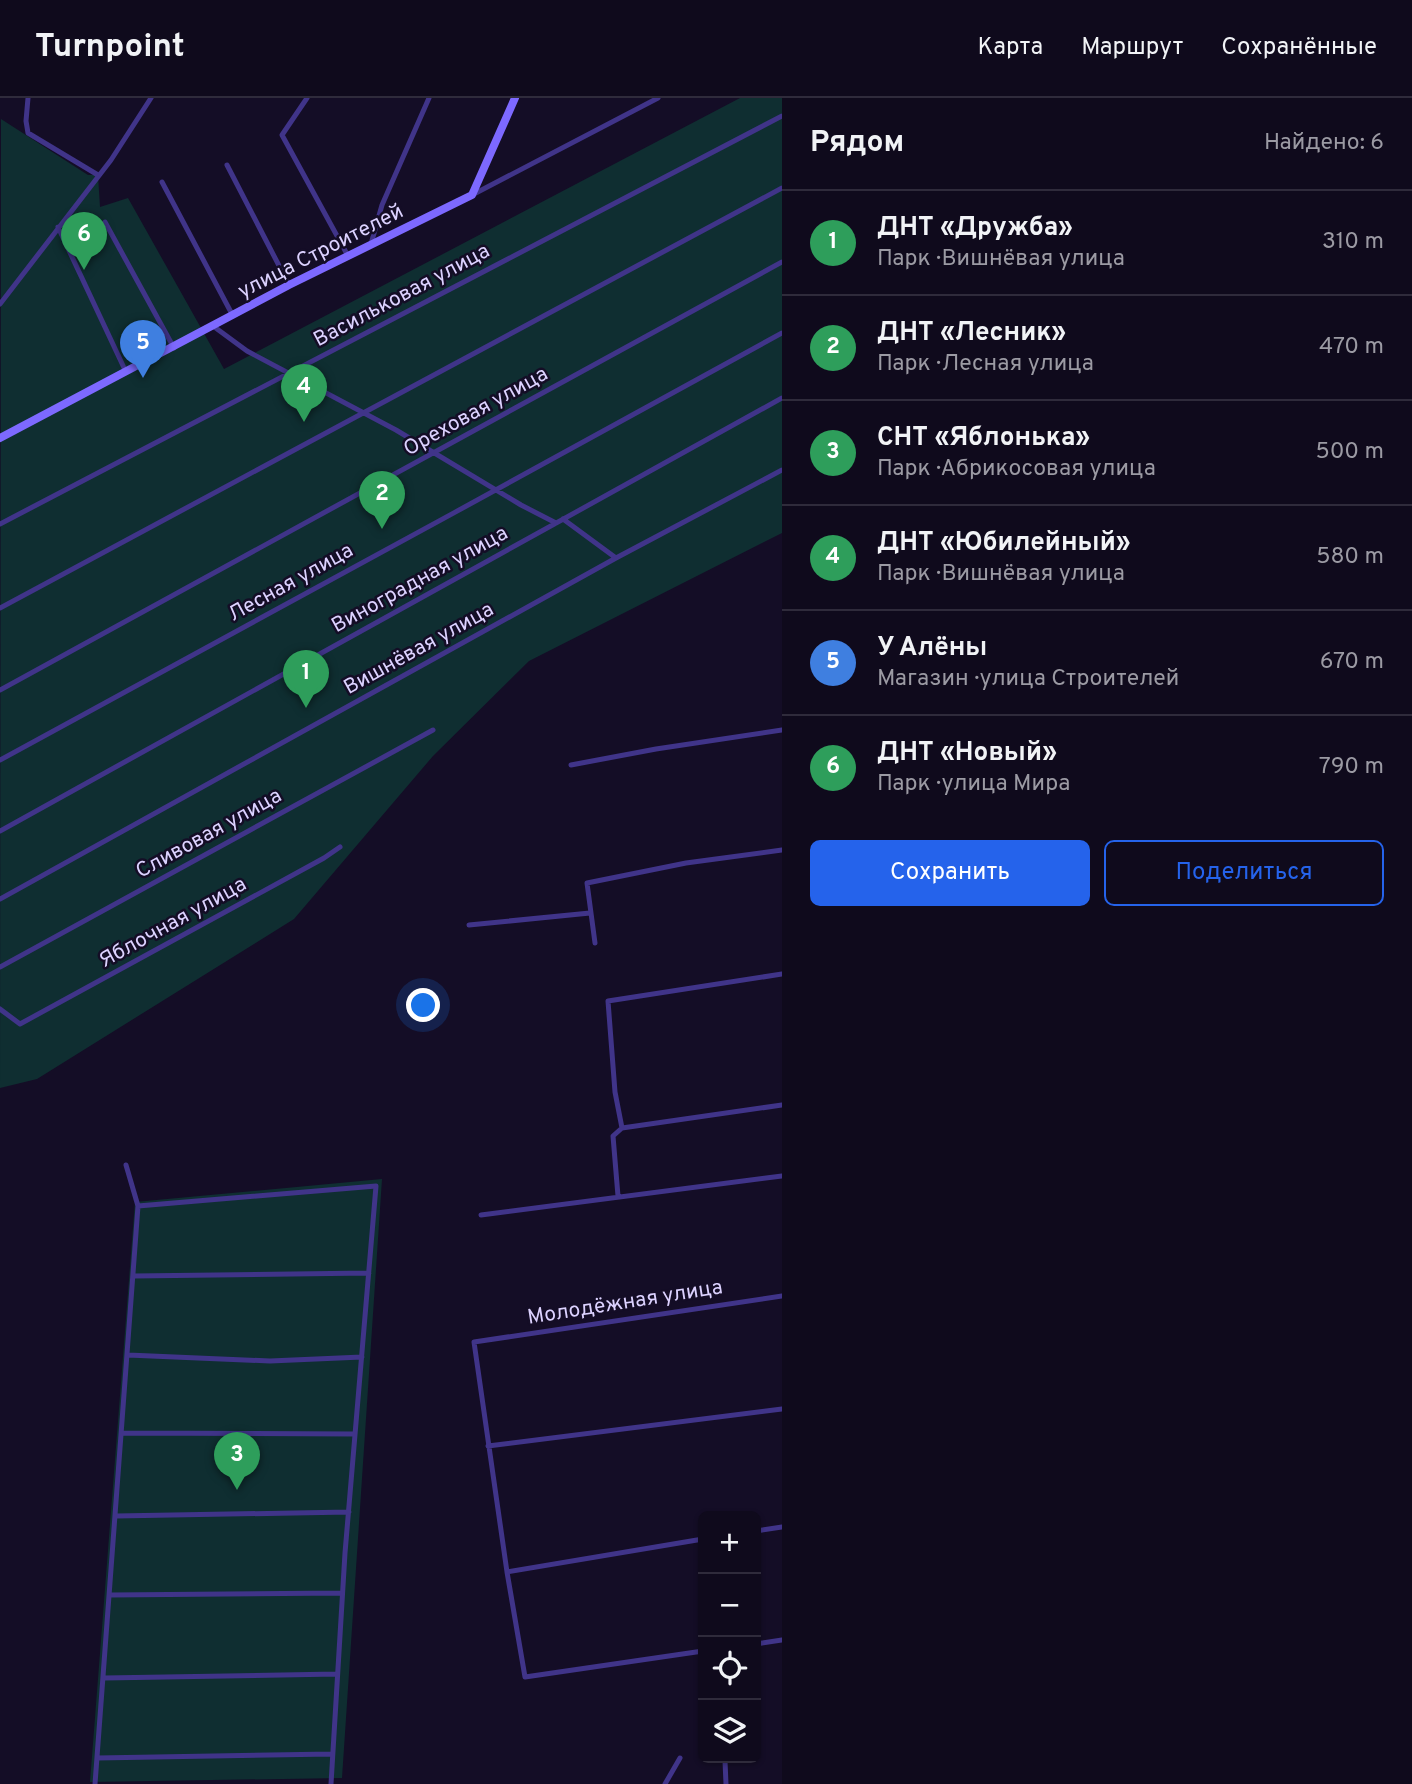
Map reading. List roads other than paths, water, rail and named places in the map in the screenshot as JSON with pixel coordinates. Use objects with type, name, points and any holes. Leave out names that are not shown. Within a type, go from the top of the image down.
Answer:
[{"type":"street","points":[[27,98],[28,133],[98,175]]},
{"type":"street","points":[[0,304],[111,160],[151,98]]},
{"type":"street","points":[[307,98],[282,135],[349,258]]},
{"type":"street","points":[[370,246],[382,205],[429,98]]},
{"type":"street","points":[[472,195],[515,98]]},
{"type":"street","name":"улица Строителей","points":[[0,438],[289,285],[349,258],[658,98]]},
{"type":"street","name":"Васильковая улица","points":[[0,524],[782,116]]},
{"type":"street","points":[[227,165],[289,285]]},
{"type":"street","points":[[162,182],[233,316]]},
{"type":"street","points":[[0,608],[782,188]]},
{"type":"street","points":[[105,222],[174,348]]},
{"type":"street","points":[[58,226],[126,372]]},
{"type":"street","name":"Ореховая улица","points":[[0,690],[782,262]]},
{"type":"street","points":[[213,326],[247,351],[434,452],[521,505],[560,521],[616,558]]},
{"type":"street","name":"Лесная улица","points":[[0,760],[495,489],[588,442],[782,333]]},
{"type":"street","name":"Виноградная улица","points":[[0,831],[782,398]]},
{"type":"street","name":"Вишнёвая улица","points":[[0,899],[616,558],[782,470]]},
{"type":"street","name":"Сливовая улица","points":[[0,967],[433,730]]},
{"type":"street","points":[[571,765],[782,730]]},
{"type":"street","name":"Яблочная улица","points":[[0,1009],[20,1024],[340,847]]},
{"type":"street","points":[[595,943],[587,883],[686,863],[782,850]]},
{"type":"street","points":[[469,925],[590,913]]},
{"type":"street","points":[[622,1128],[615,1092],[608,1001],[782,974]]},
{"type":"street","points":[[618,1196],[613,1136],[622,1128],[782,1105]]},
{"type":"street","points":[[95,1784],[138,1206],[126,1165]]},
{"type":"street","points":[[481,1215],[782,1176]]},
{"type":"street","points":[[138,1206],[376,1186],[342,1593],[331,1784]]},
{"type":"street","points":[[134,1276],[369,1273]]},
{"type":"street","name":"Молодёжная улица","points":[[488,1446],[474,1342],[782,1296]]},
{"type":"street","points":[[128,1355],[270,1361],[362,1357]]},
{"type":"street","points":[[698,1652],[525,1677],[506,1572],[488,1446],[782,1409]]},
{"type":"street","points":[[122,1433],[355,1434]]},
{"type":"street","points":[[116,1516],[349,1511]]},
{"type":"street","points":[[761,1530],[782,1527]]},
{"type":"street","points":[[506,1572],[698,1540]]},
{"type":"street","points":[[110,1595],[342,1593]]},
{"type":"street","points":[[761,1643],[782,1640]]},
{"type":"street","points":[[104,1678],[337,1674]]},
{"type":"street","points":[[97,1758],[332,1754]]},
{"type":"street","points":[[665,1784],[680,1758]]},
{"type":"street","points":[[725,1763],[726,1784]]},
{"type":"place","name":"ДНТ «Новый»","points":[[84,270]]},
{"type":"place","name":"У Алёны","points":[[143,378]]},
{"type":"place","name":"ДНТ «Юбилейный»","points":[[304,422]]},
{"type":"place","name":"ДНТ «Лесник»","points":[[382,529]]},
{"type":"place","name":"ДНТ «Дружба»","points":[[306,708]]},
{"type":"place","name":"СНТ «Яблонька»","points":[[237,1490]]}]
